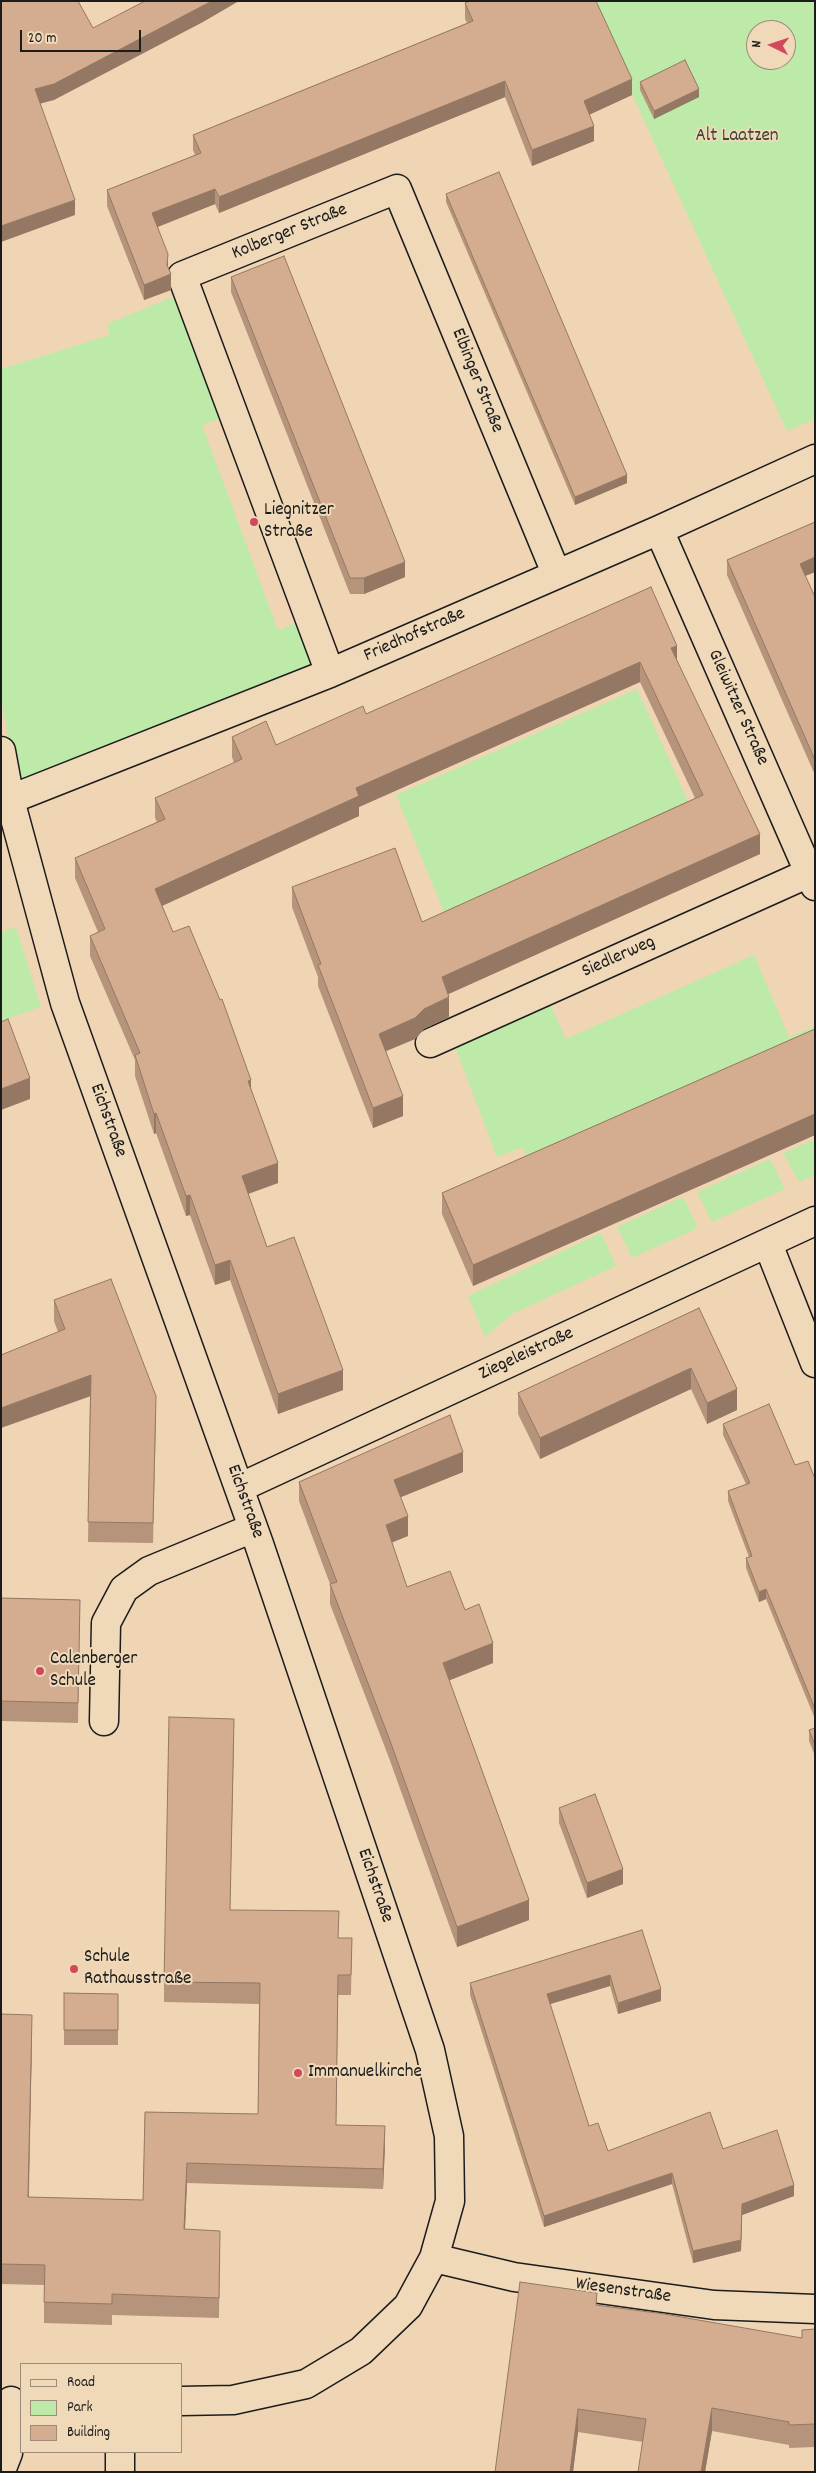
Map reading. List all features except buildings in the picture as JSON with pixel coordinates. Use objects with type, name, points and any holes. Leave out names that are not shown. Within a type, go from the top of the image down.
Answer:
[{"type":"street","name":"Kolberger Straße","points":[[330,673],[182,276],[397,189]]},
{"type":"street","name":"Elbinger Straße","points":[[397,189],[556,573]]},
{"type":"street","name":"Friedhofstraße","points":[[6,801],[330,673],[556,573],[659,530],[815,459]]},
{"type":"street","name":"Gleiwitzer Straße","points":[[659,530],[812,880]]},
{"type":"street","name":"Eichstraße","points":[[1,751],[6,801],[64,1003],[253,1528],[430,2050],[449,2136],[450,2201],[434,2258],[408,2306],[361,2350],[306,2384],[233,2400],[182,2402]]},
{"type":"street","name":"Siedlerweg","points":[[430,1043],[812,880]]},
{"type":"street","name":"Ziegeleistraße","points":[[239,1488],[815,1221]]},
{"type":"street","points":[[768,1244],[815,1363]]},
{"type":"street","points":[[104,1721],[106,1623],[124,1589],[149,1571],[253,1528]]},
{"type":"street","name":"Wiesenstraße","points":[[434,2258],[514,2277],[714,2305],[815,2308]]},
{"type":"street","points":[[1,2471],[8,2453],[11,2402]]},
{"type":"street","points":[[120,2453],[120,2472]]},
{"type":"green space","name":"Alt Laatzen","points":[[589,1],[815,1],[815,419],[787,431]]},
{"type":"green space","points":[[187,291],[230,415],[202,425],[278,630],[306,619],[322,663],[18,792],[1,698],[1,369],[110,335],[107,324]]},
{"type":"green space","points":[[637,689],[692,810],[448,922],[396,795]]},
{"type":"green space","points":[[16,927],[41,1007],[1,1021],[1,932]]},
{"type":"green space","points":[[754,955],[789,1037],[815,1026],[815,1047],[532,1170],[523,1147],[497,1157],[452,1039],[547,997],[566,1039]]},
{"type":"green space","points":[[815,1139],[815,1175],[799,1182],[783,1153]]},
{"type":"green space","points":[[770,1159],[785,1189],[712,1222],[697,1192]]},
{"type":"green space","points":[[683,1197],[698,1228],[632,1258],[617,1227]]},
{"type":"green space","points":[[601,1233],[616,1266],[512,1314],[485,1337],[468,1296]]},
{"type":"place","name":"Liegnitzer Straße","points":[[254,522]]},
{"type":"place","name":"Calenberger Schule","points":[[40,1671]]},
{"type":"place","name":"Schule Rathausstraße","points":[[74,1969]]},
{"type":"place","name":"Immanuelkirche","points":[[298,2073]]}]
